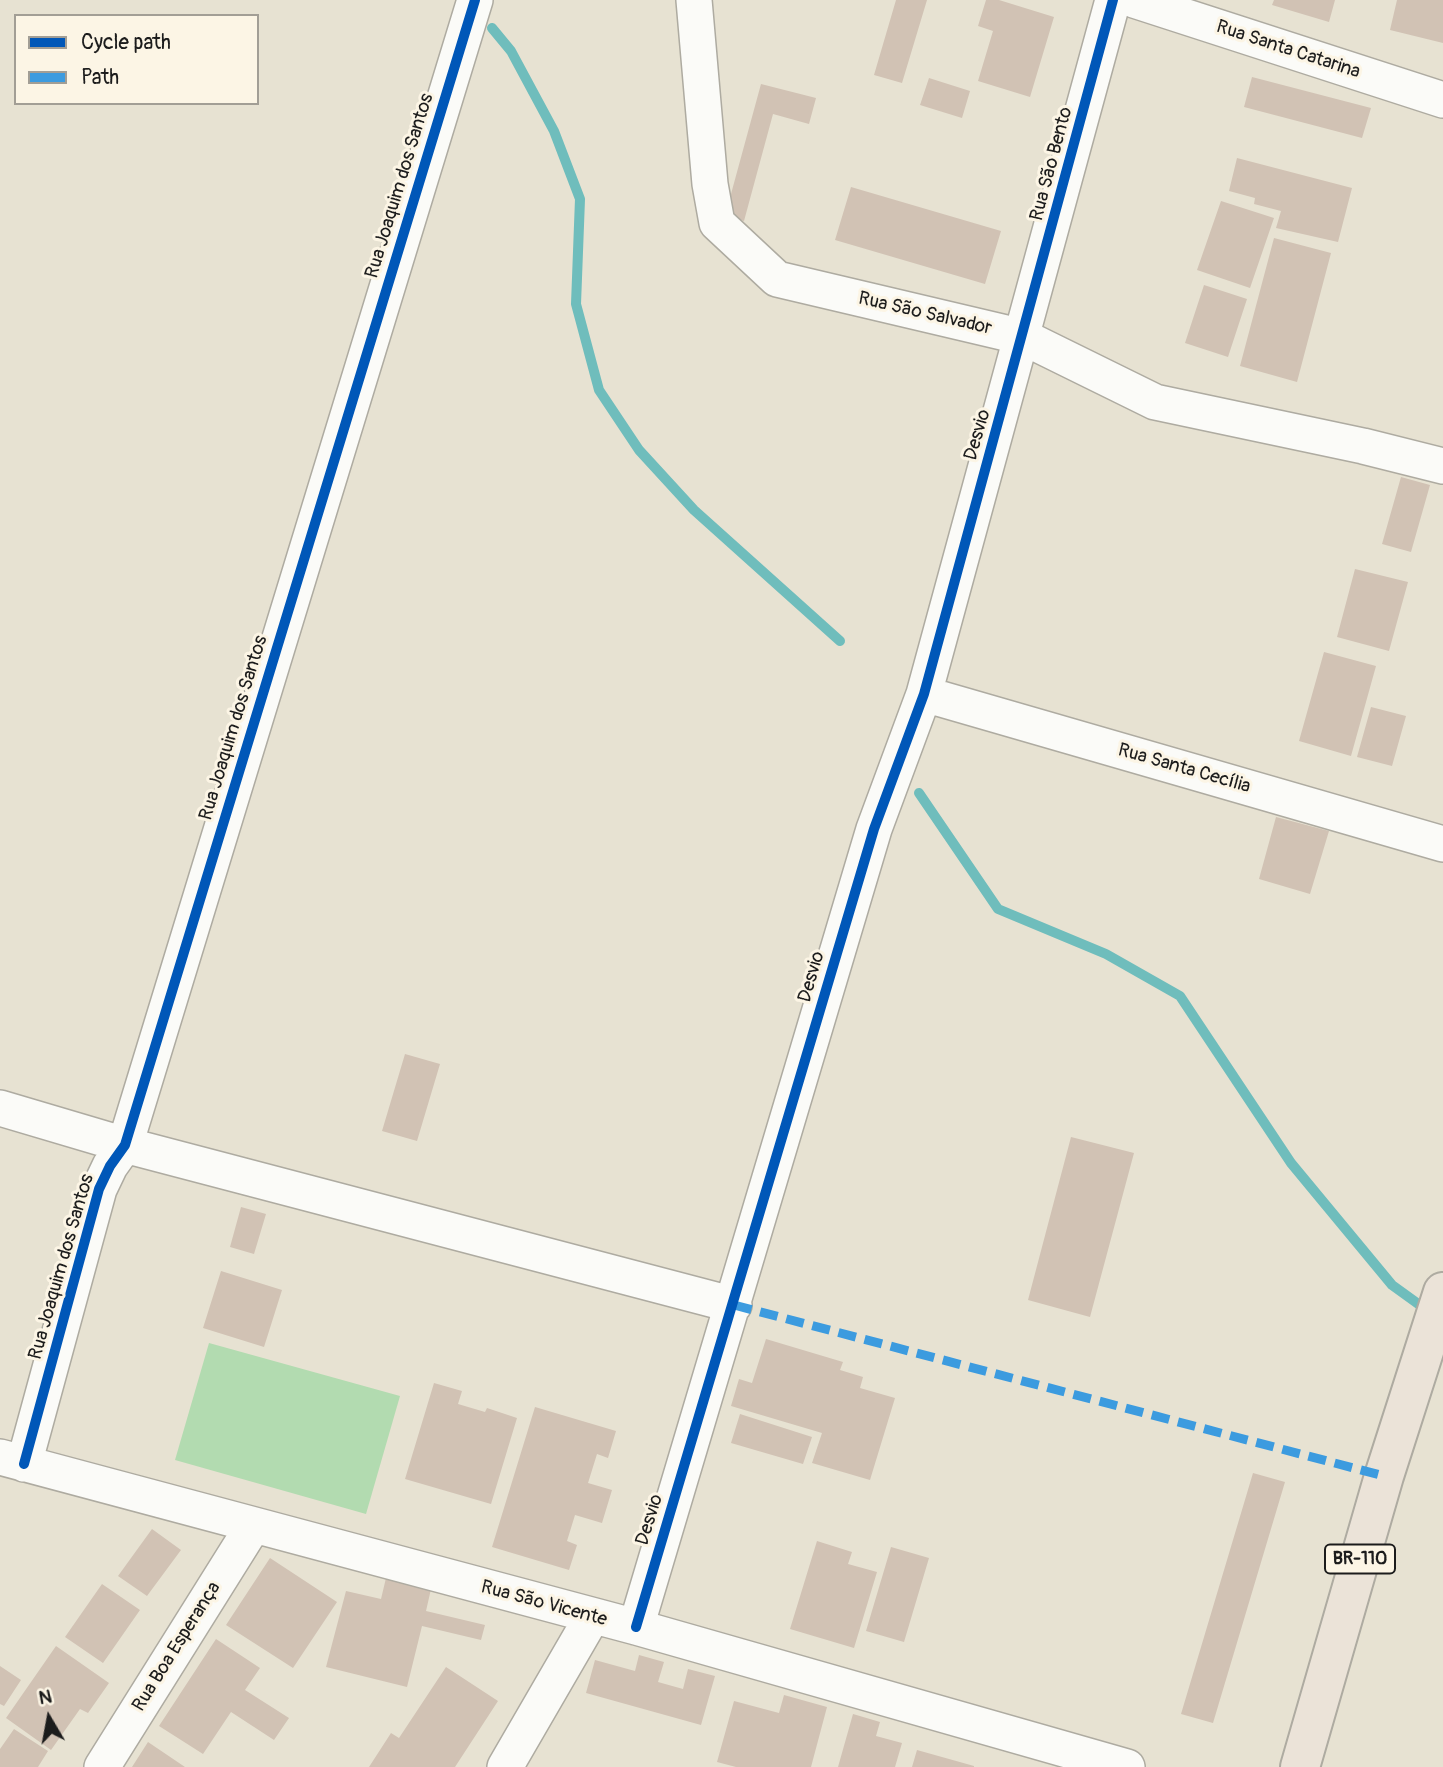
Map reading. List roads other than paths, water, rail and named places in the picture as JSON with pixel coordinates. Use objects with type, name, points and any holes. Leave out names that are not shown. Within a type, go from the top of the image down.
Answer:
[{"type":"main road","name":"BR-110","points":[[1300,1767],[1384,1476],[1443,1292]]},
{"type":"street","name":"Rua Joaquim dos Santos","points":[[12,1460],[99,1189],[110,1166],[125,1145],[475,0]]},
{"type":"street","name":"Rua São Salvador","points":[[694,0],[710,184],[717,223],[777,279],[1023,337],[1155,401],[1443,466]]},
{"type":"street","name":"Rua São Bento","points":[[1023,337],[1113,0]]},
{"type":"street","name":"Rua Santa Catarina","points":[[1134,0],[1443,100]]},
{"type":"street","name":"Desvio","points":[[636,1628],[874,829],[925,694],[1023,337]]},
{"type":"street","name":"Rua Santa Cecília","points":[[925,694],[1443,844]]},
{"type":"street","points":[[0,1108],[125,1145],[734,1305]]},
{"type":"street","name":"Rua São Vicente","points":[[12,1460],[636,1628],[1126,1767]]},
{"type":"street","name":"Rua Boa Esperança","points":[[102,1767],[253,1526]]},
{"type":"street","points":[[505,1767],[592,1617]]},
{"type":"waterway","points":[[492,28],[511,51],[554,131],[580,199],[576,304],[599,390],[639,450],[694,510],[840,641]]},
{"type":"waterway","points":[[919,793],[998,909],[1106,954],[1180,996],[1291,1163],[1392,1285],[1428,1311]]}]
